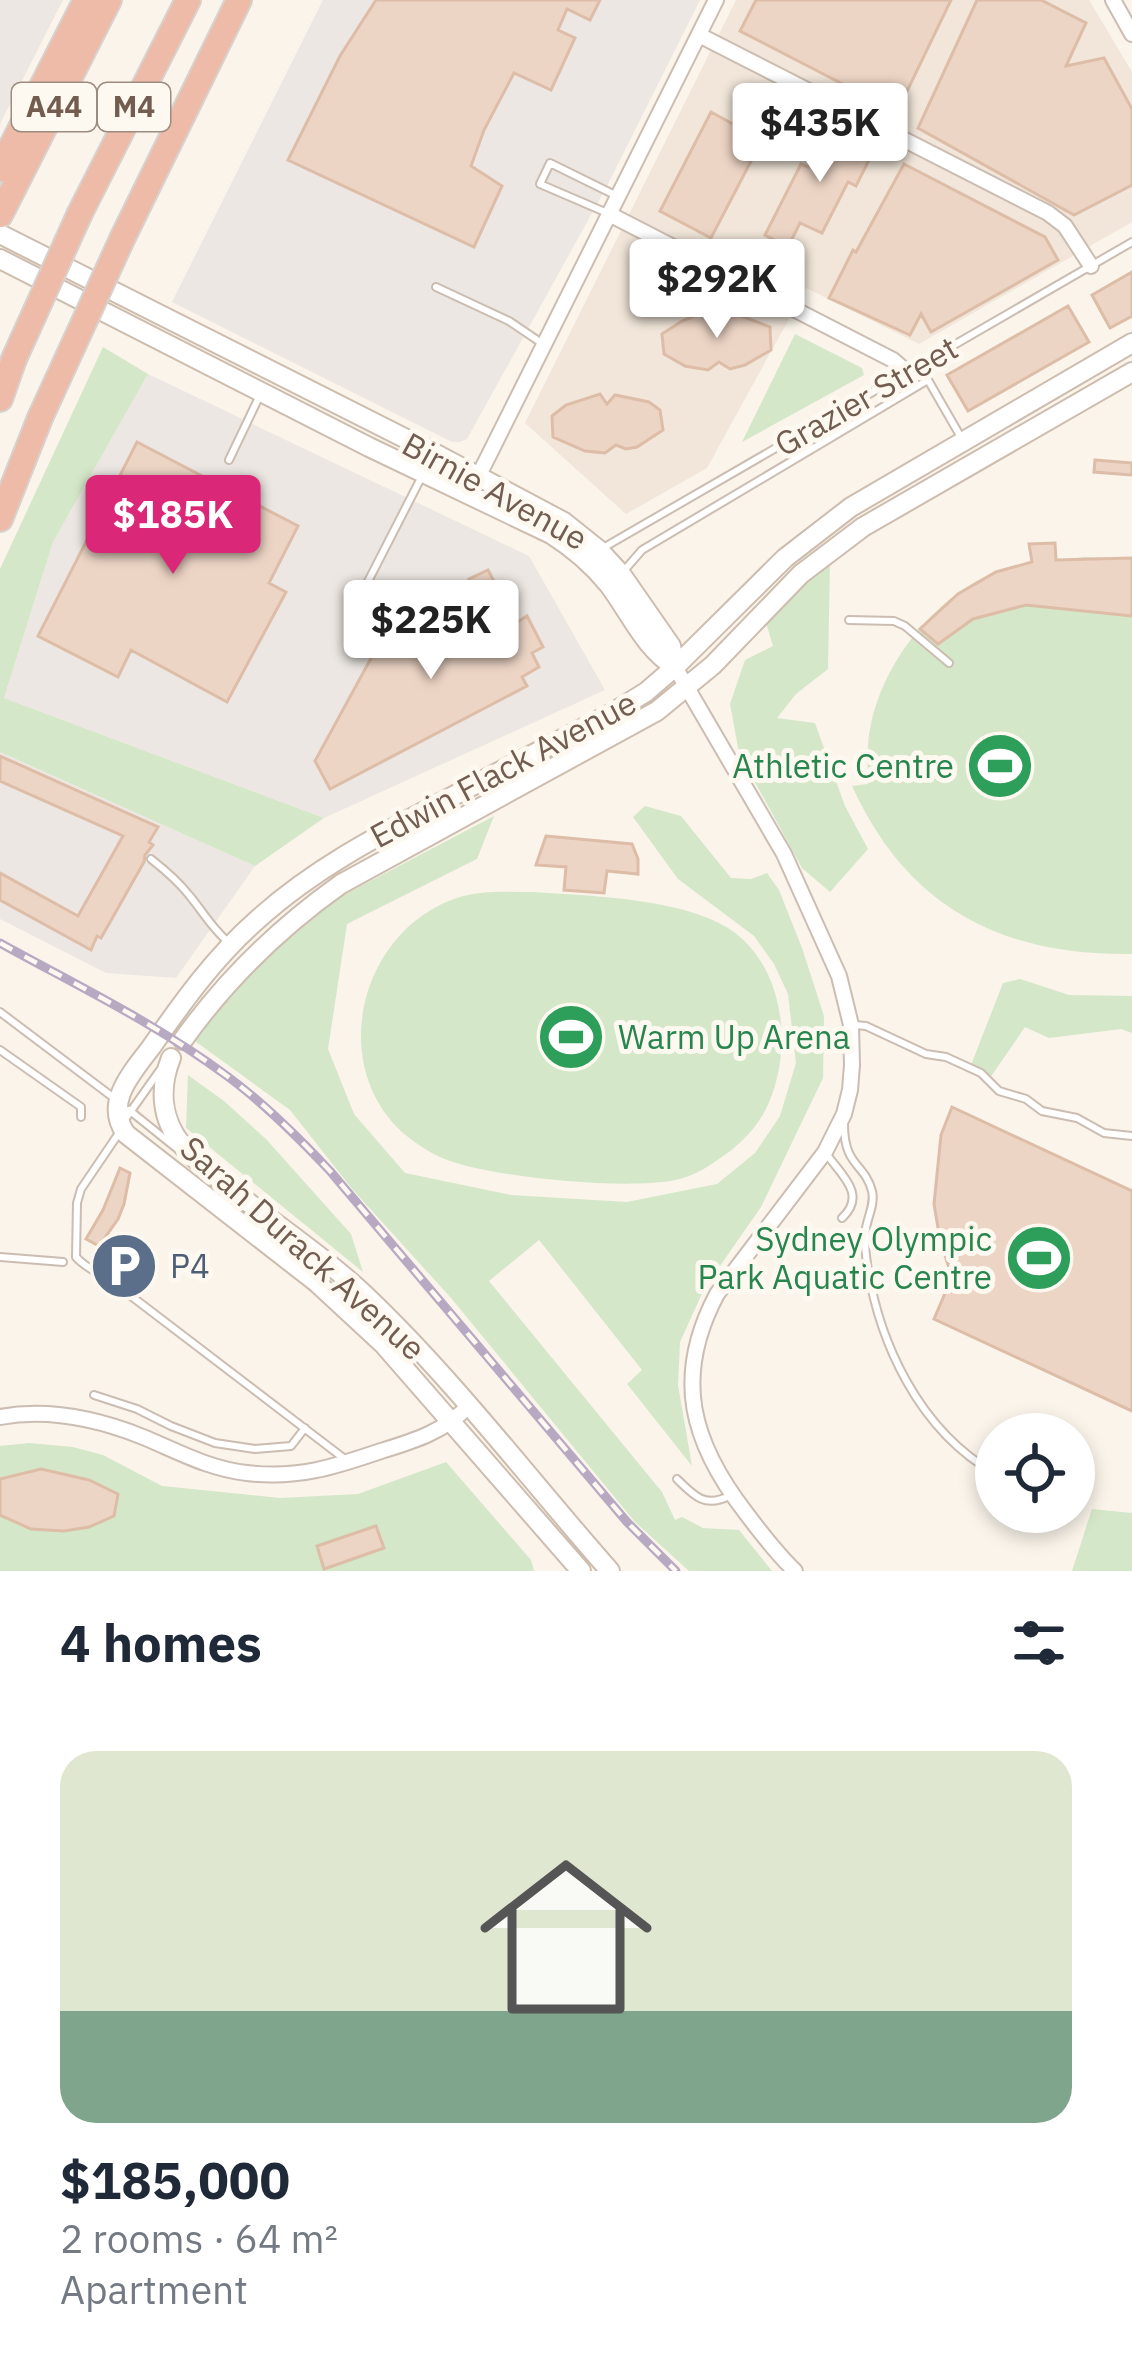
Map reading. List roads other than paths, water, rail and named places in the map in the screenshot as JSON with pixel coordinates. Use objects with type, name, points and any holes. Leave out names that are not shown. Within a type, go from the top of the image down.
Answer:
[{"type":"highway","name":"A44","points":[[0,169],[86,0]]},
{"type":"highway","name":"A44","points":[[0,214],[109,0]]},
{"type":"highway","name":"M4","points":[[0,399],[80,213],[188,0]]},
{"type":"highway","name":"M4","points":[[0,519],[40,418],[239,0]]},
{"type":"street","points":[[474,485],[716,0]]},
{"type":"street","points":[[1113,0],[1132,34]]},
{"type":"street","points":[[699,35],[1048,213],[1065,226],[1090,266]]},
{"type":"street","points":[[609,214],[907,372]]},
{"type":"street","name":"Birnie Avenue","points":[[0,234],[474,485],[575,551],[606,563],[658,657],[675,668]]},
{"type":"street","name":"Birnie Avenue","points":[[0,259],[424,472],[474,485]]},
{"type":"street","name":"Edwin Flack Avenue","points":[[123,1114],[128,1078],[187,995],[231,945],[291,891],[379,835],[646,692],[785,558],[850,507],[1132,343]]},
{"type":"street","name":"Edwin Flack Avenue","points":[[183,1040],[248,960],[341,884],[657,711],[713,665],[825,553],[1132,372]]},
{"type":"street","points":[[675,668],[784,854],[839,976],[851,1025],[853,1065],[844,1114],[825,1152],[717,1294],[695,1344],[691,1399],[697,1426],[732,1495],[795,1571]]},
{"type":"street","points":[[231,945],[248,960]]},
{"type":"street","name":"Sarah Durack Avenue","points":[[168,1068],[163,1094],[166,1114],[189,1153],[361,1291],[405,1334],[610,1571]]},
{"type":"street","name":"Sarah Durack Avenue","points":[[123,1114],[154,1159],[316,1282],[384,1345],[580,1571]]},
{"type":"street","points":[[0,1417],[57,1414],[97,1420],[196,1461],[243,1473],[289,1475],[326,1471],[416,1440],[454,1422],[469,1405]]},
{"type":"lane","points":[[609,214],[540,184],[550,163],[618,196]]},
{"type":"lane","name":"Grazier Street","points":[[606,563],[907,372],[1132,242]]},
{"type":"lane","points":[[436,287],[508,321],[543,344]]},
{"type":"lane","points":[[606,563],[642,550],[928,380],[964,442]]},
{"type":"lane","points":[[230,460],[262,391]]},
{"type":"lane","points":[[359,599],[424,472]]},
{"type":"lane","points":[[849,620],[894,621],[950,663]]},
{"type":"lane","points":[[151,859],[178,882],[208,924],[231,945]]},
{"type":"lane","points":[[0,1012],[123,1114],[189,1153]]},
{"type":"lane","points":[[851,1025],[981,1073],[1000,1091],[1026,1099],[1042,1111],[1083,1120],[1104,1133],[1132,1136]]},
{"type":"lane","points":[[0,1050],[81,1107],[81,1117]]},
{"type":"lane","points":[[168,1068],[123,1114],[81,1189],[76,1203],[76,1258],[349,1462]]},
{"type":"lane","points":[[844,1114],[844,1144],[873,1196],[865,1232],[866,1254],[886,1339],[928,1414],[975,1463]]},
{"type":"lane","points":[[825,1152],[850,1159]]},
{"type":"lane","points":[[825,1152],[854,1198],[853,1208],[842,1218]]},
{"type":"lane","points":[[0,1257],[63,1262]]},
{"type":"lane","points":[[94,1395],[137,1408],[215,1443],[255,1449],[291,1446],[304,1428]]},
{"type":"lane","points":[[677,1479],[706,1502],[732,1495]]},
{"type":"railway","points":[[0,943],[173,1039],[281,1121],[330,1171],[627,1522],[676,1571]]},
{"type":"place","name":"Athletic Centre","points":[[1000,766]]},
{"type":"place","name":"Warm Up Arena","points":[[571,1037]]},
{"type":"place","name":"Sydney Olympic Park Aquatic Centre","points":[[1039,1258]]},
{"type":"place","name":"P4","points":[[124,1266]]}]
